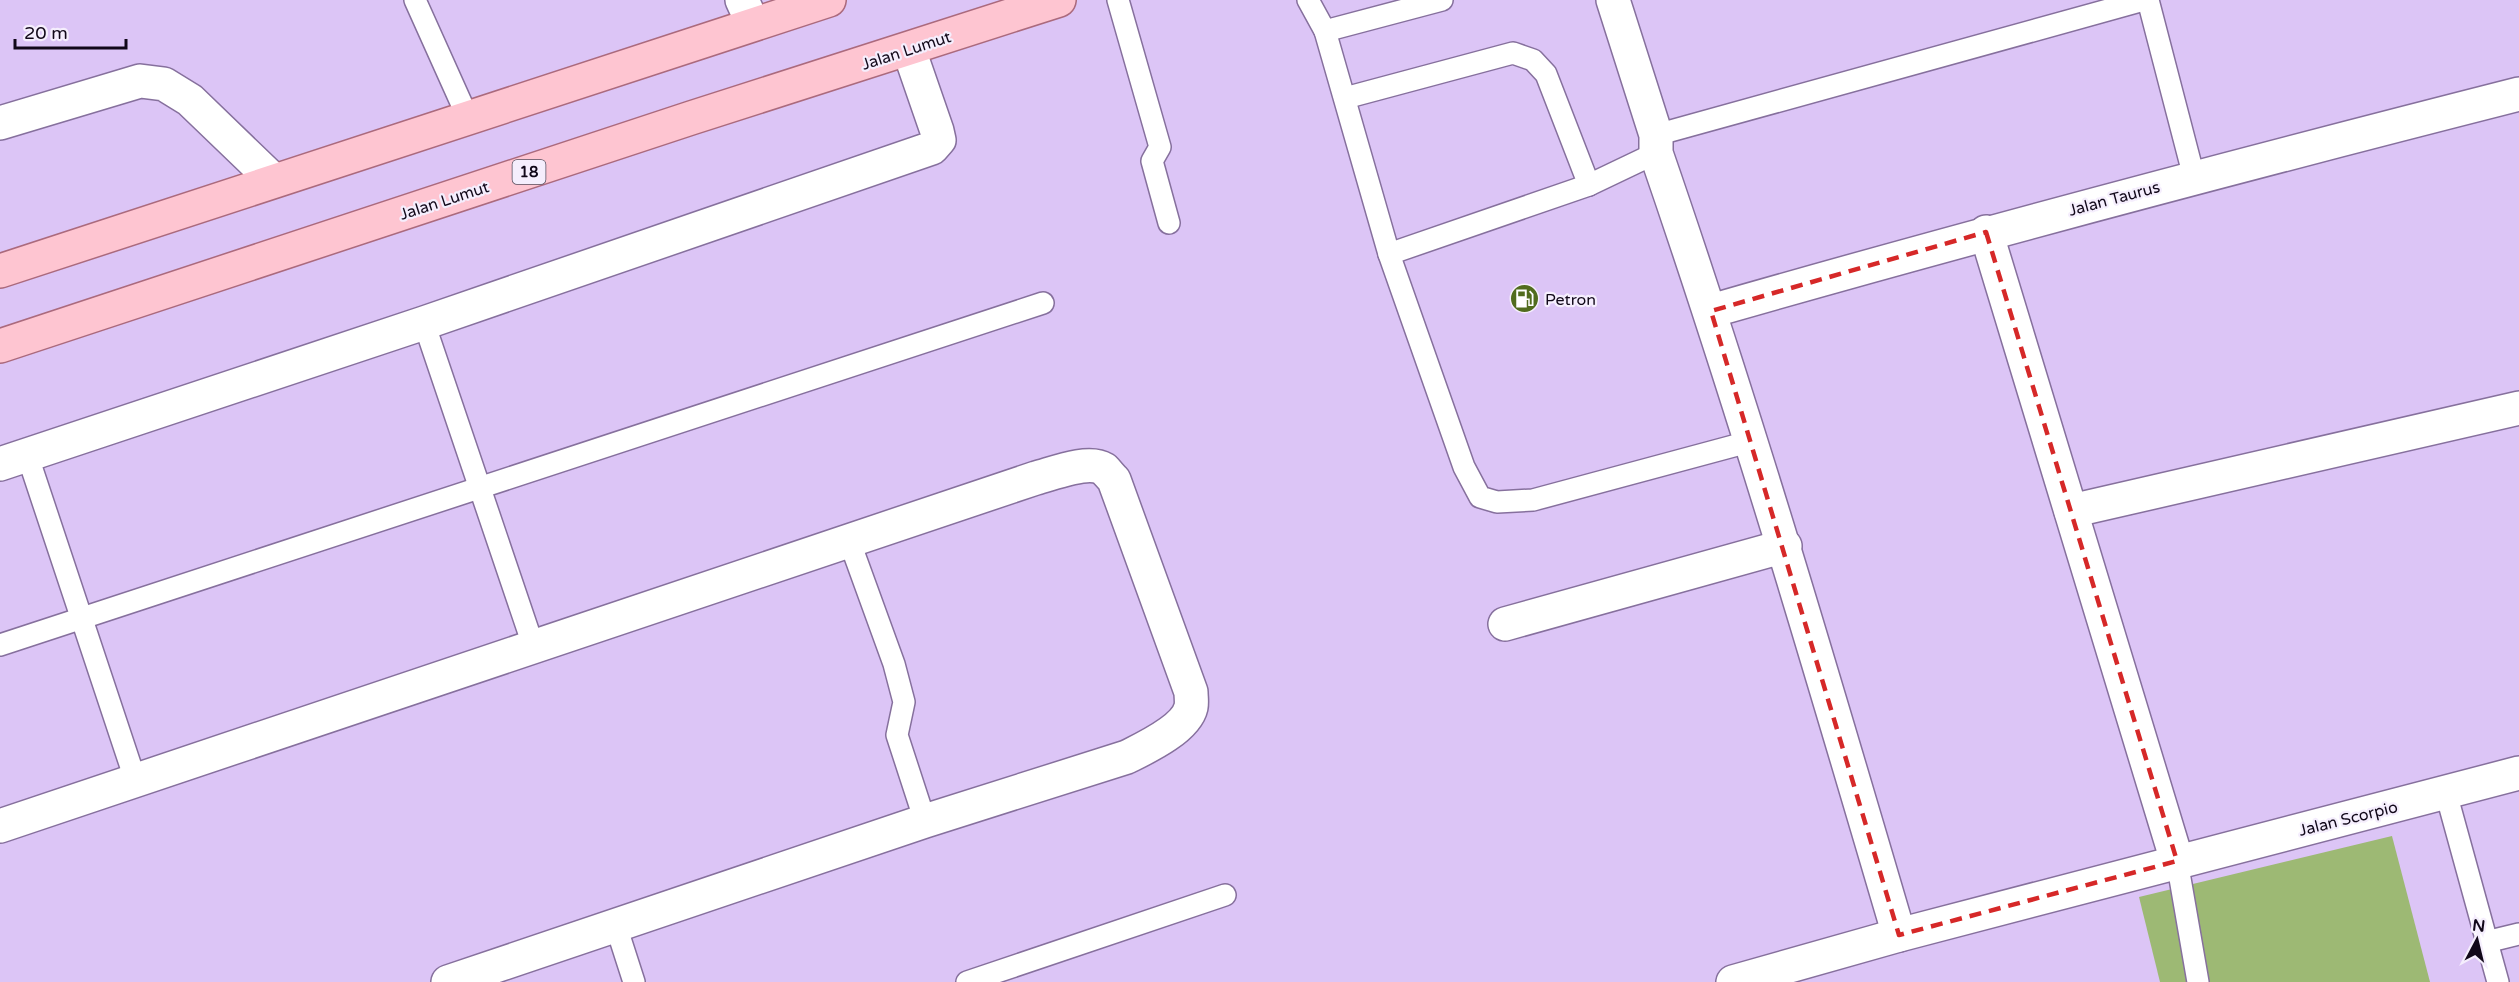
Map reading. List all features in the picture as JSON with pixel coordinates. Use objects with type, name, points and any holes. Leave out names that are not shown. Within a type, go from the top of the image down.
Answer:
[{"type":"main road","points":[[0,271],[468,118],[748,12],[829,0]]},
{"type":"main road","name":"Jalan Lumut","points":[[0,346],[691,118],[909,50],[1059,0]]},
{"type":"street","points":[[1612,0],[1785,546],[1899,935]]},
{"type":"street","points":[[14,459],[424,323],[932,148],[939,140],[909,50]]},
{"type":"street","points":[[0,123],[140,81],[164,84],[190,100],[273,180]]},
{"type":"street","name":"Jalan Taurus","points":[[1711,311],[1986,232],[2519,94]]},
{"type":"street","points":[[1986,232],[2177,861]]},
{"type":"street","points":[[2071,511],[2519,408]]},
{"type":"street","points":[[0,826],[136,782],[533,645],[1078,466],[1103,468],[1114,480],[1191,692],[1191,706],[1187,715],[1155,743],[1126,757],[1059,780],[925,821],[448,982]]},
{"type":"street","points":[[1505,624],[1785,546]]},
{"type":"street","name":"Jalan Scorpio","points":[[1733,982],[2177,861],[2519,773]]},
{"type":"lane","points":[[415,0],[468,118]]},
{"type":"lane","points":[[1118,0],[1160,147],[1152,161],[1169,223]]},
{"type":"lane","points":[[1308,0],[1325,30],[1389,254],[1464,467],[1480,497],[1497,502],[1533,500],[1752,441]]},
{"type":"lane","points":[[1325,30],[1442,0]]},
{"type":"lane","points":[[1389,254],[1589,185],[1656,144],[2146,0],[2194,177]]},
{"type":"lane","points":[[1345,98],[1513,53],[1533,60],[1546,74],[1589,185]]},
{"type":"lane","points":[[0,645],[1043,303]]},
{"type":"lane","points":[[424,323],[533,645]]},
{"type":"lane","points":[[14,459],[82,618],[136,782]]},
{"type":"lane","points":[[849,540],[894,664],[904,702],[897,735],[925,821]]},
{"type":"lane","points":[[2446,793],[2498,982]]},
{"type":"lane","points":[[2177,861],[2198,982]]},
{"type":"lane","points":[[967,982],[1225,895]]},
{"type":"lane","points":[[616,926],[634,982]]},
{"type":"lane","points":[[2486,942],[2519,934]]},
{"type":"highlighted area","points":[[1986,232],[2177,861],[1899,935],[1711,311]]},
{"type":"green space","points":[[2392,836],[2430,982],[2160,982],[2139,897]]},
{"type":"place","name":"Petron","points":[[1524,299]]}]
